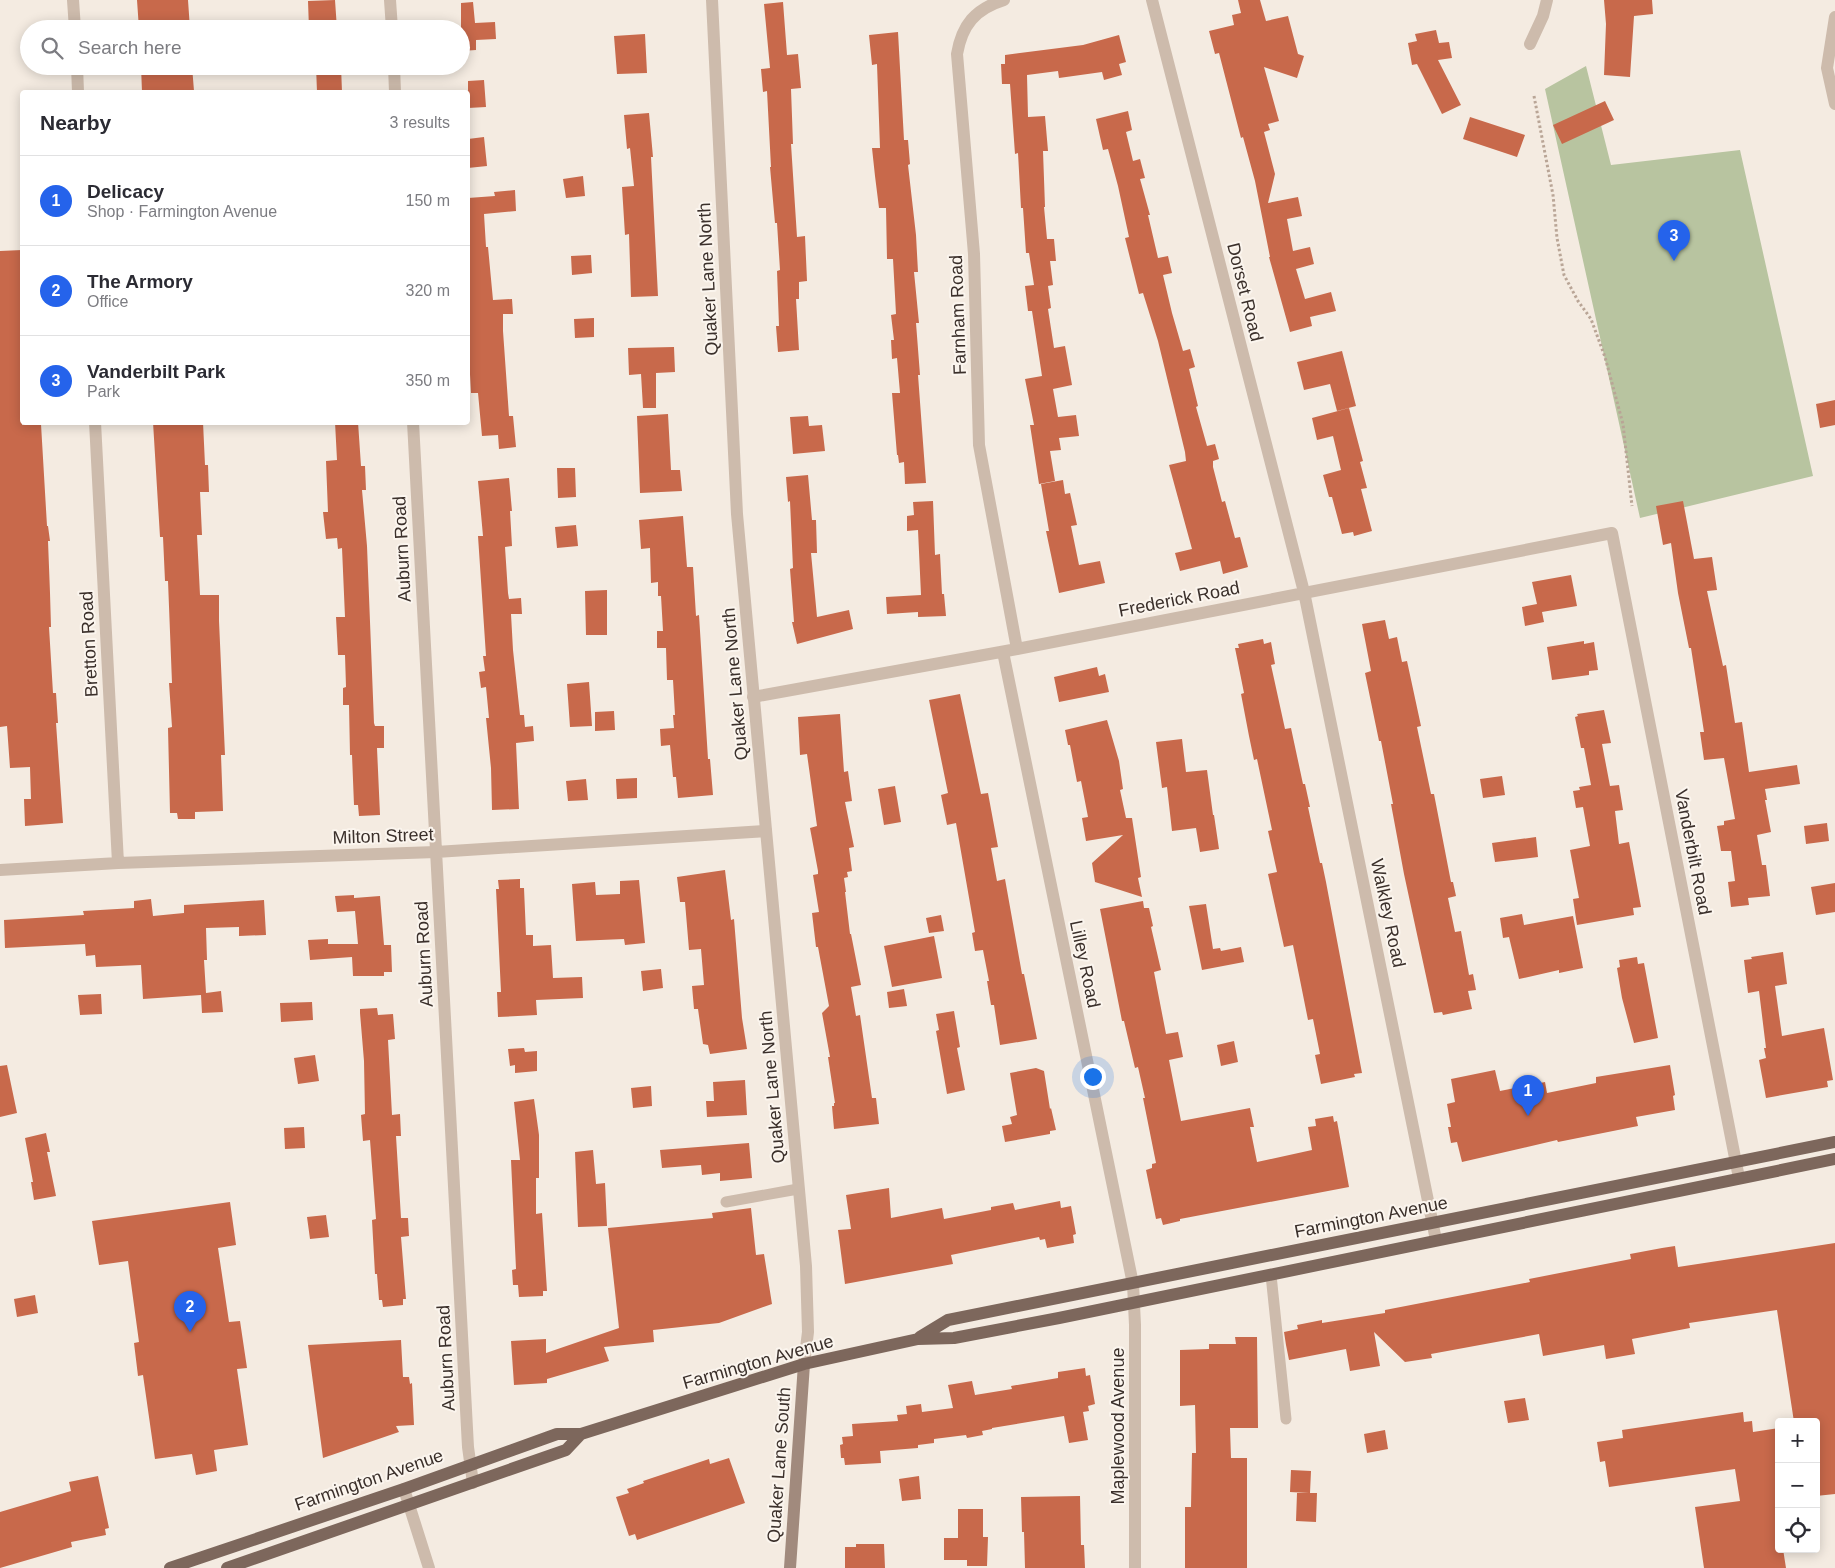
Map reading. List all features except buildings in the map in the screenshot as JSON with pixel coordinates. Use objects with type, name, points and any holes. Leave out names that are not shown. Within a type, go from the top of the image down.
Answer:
[{"type":"main road","name":"Farmington Avenue","points":[[918,1338],[948,1320],[1835,1142]]},
{"type":"main road","name":"Farmington Avenue","points":[[170,1568],[404,1489],[558,1434],[581,1434],[804,1364],[918,1338],[954,1338],[1271,1275],[1835,1159]]},
{"type":"main road","name":"Quaker Lane South","points":[[790,1568],[804,1364]]},
{"type":"main road","name":"Farmington Avenue","points":[[227,1568],[566,1450],[581,1434]]},
{"type":"street","points":[[74,0],[75,20]]},
{"type":"street","points":[[390,0],[391,20]]},
{"type":"street","name":"Quaker Lane North","points":[[712,0],[737,514],[806,1266],[808,1332],[804,1364]]},
{"type":"street","name":"Farnham Road","points":[[1004,0],[993,4],[969,22],[963,31],[956,54],[974,254],[979,445],[1017,649]]},
{"type":"street","name":"Dorset Road","points":[[1152,0],[1304,592]]},
{"type":"street","points":[[1530,44],[1543,16],[1547,0]]},
{"type":"street","points":[[1835,17],[1827,68],[1835,100]]},
{"type":"street","points":[[77,75],[78,90]]},
{"type":"street","points":[[394,75],[395,90]]},
{"type":"street","name":"Bretton Road","points":[[95,425],[118,863]]},
{"type":"street","name":"Auburn Road","points":[[413,425],[468,1448],[473,1483]]},
{"type":"street","name":"Frederick Road","points":[[753,697],[1003,652],[1612,533]]},
{"type":"street","name":"Vanderbilt Road","points":[[1612,533],[1739,1178]]},
{"type":"street","name":"Walkley Road","points":[[1304,592],[1436,1240]]},
{"type":"street","name":"Lilley Road","points":[[1003,652],[1133,1284]]},
{"type":"street","name":"Milton Street","points":[[0,870],[118,863],[436,852],[766,831]]},
{"type":"street","name":"Maplewood Avenue","points":[[1133,1284],[1135,1568]]},
{"type":"street","points":[[404,1489],[429,1568]]},
{"type":"lane","points":[[726,1202],[798,1189]]},
{"type":"lane","points":[[1271,1275],[1286,1419]]},
{"type":"path","points":[[1534,96],[1551,186],[1564,274],[1590,319],[1604,357],[1623,424],[1632,506]]},
{"type":"green space","points":[[1586,66],[1611,165],[1740,150],[1813,476],[1640,518],[1545,89]]},
{"type":"place","name":"Vanderbilt Park","points":[[1674,261]]},
{"type":"place","name":"Delicacy","points":[[1528,1116]]},
{"type":"place","name":"The Armory","points":[[190,1332]]}]
